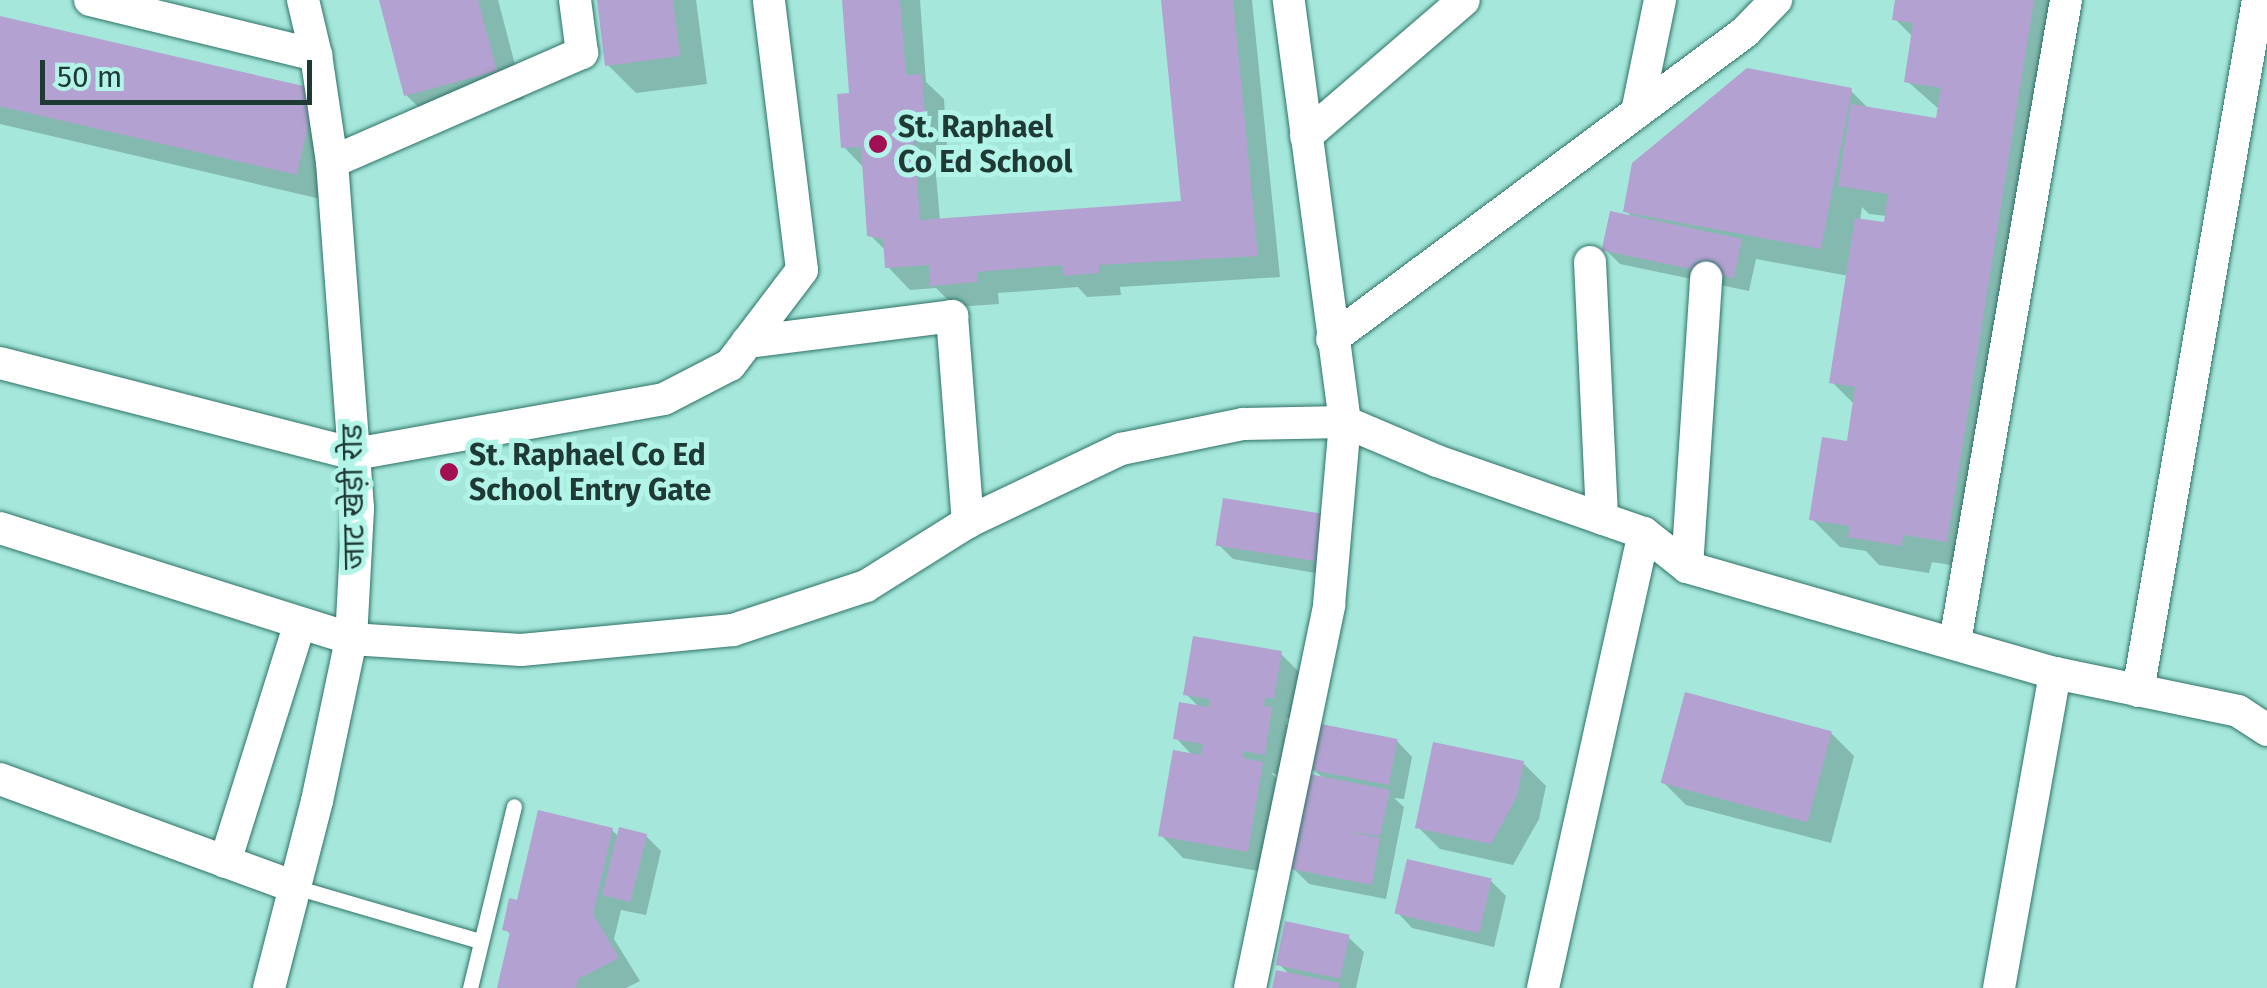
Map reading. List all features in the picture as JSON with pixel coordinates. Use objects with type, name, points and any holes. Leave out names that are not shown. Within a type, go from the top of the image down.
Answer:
[{"type":"street","points":[[90,0],[316,56]]},
{"type":"street","name":"जाट खेड़ी रोड","points":[[269,988],[350,640],[358,508],[332,162],[303,0]]},
{"type":"street","points":[[332,162],[582,53],[575,0]]},
{"type":"street","points":[[0,363],[354,454],[664,399],[730,366],[802,270],[769,0]]},
{"type":"street","points":[[1250,988],[1329,605],[1345,422],[1289,0]]},
{"type":"street","points":[[1306,136],[1464,0]]},
{"type":"street","points":[[1638,112],[1660,0]]},
{"type":"street","points":[[1332,339],[1745,32],[1776,0]]},
{"type":"street","points":[[1956,642],[2066,0]]},
{"type":"street","points":[[2138,691],[2258,0]]},
{"type":"street","points":[[1590,262],[1602,519]]},
{"type":"street","points":[[1687,567],[1706,278]]},
{"type":"street","points":[[747,342],[952,316],[968,522]]},
{"type":"street","points":[[0,528],[350,640],[520,650],[734,630],[866,586],[968,522],[1121,449],[1244,424],[1345,422],[1437,461],[1644,533],[1687,567],[1766,594],[1956,642],[2055,674],[2238,711],[2267,730]]},
{"type":"street","points":[[1543,988],[1644,533]]},
{"type":"street","points":[[224,862],[300,623]]},
{"type":"street","points":[[1999,988],[2055,674]]},
{"type":"street","points":[[0,779],[295,887]]},
{"type":"lane","points":[[470,988],[514,806]]},
{"type":"lane","points":[[295,887],[480,941]]},
{"type":"building","points":[[379,0],[478,0],[497,71],[404,96]]},
{"type":"building","points":[[597,0],[673,0],[680,56],[605,66]]},
{"type":"building","name":"St. Raphael Co Ed School","points":[[842,0],[900,0],[906,75],[922,74],[927,140],[914,141],[920,220],[1181,201],[1161,0],[1233,0],[1258,256],[1099,265],[1099,273],[1063,276],[1062,265],[977,272],[978,282],[930,286],[929,265],[885,268],[883,239],[867,236],[861,147],[841,148],[837,94],[849,93]]},
{"type":"building","points":[[1895,0],[2034,0],[1947,542],[1904,535],[1901,546],[1848,537],[1850,526],[1809,520],[1822,437],[1847,441],[1855,387],[1829,383],[1855,218],[1884,222],[1888,194],[1838,186],[1851,104],[1936,118],[1941,88],[1904,82],[1913,23],[1892,20]]},
{"type":"building","points":[[0,16],[317,89],[297,175],[0,106]]},
{"type":"building","points":[[1747,68],[1852,88],[1821,249],[1623,212],[1632,163]]},
{"type":"building","points":[[1610,211],[1742,239],[1734,278],[1602,250]]},
{"type":"building","points":[[1223,498],[1326,514],[1318,562],[1215,545]]},
{"type":"building","points":[[1193,636],[1282,651],[1274,699],[1265,697],[1264,706],[1272,707],[1265,755],[1244,751],[1243,758],[1263,762],[1248,852],[1158,836],[1173,750],[1201,755],[1203,744],[1173,739],[1179,702],[1209,707],[1210,699],[1183,695]]},
{"type":"building","points":[[1685,692],[1832,731],[1807,822],[1661,783]]},
{"type":"building","points":[[1321,724],[1398,739],[1389,785],[1312,770]]},
{"type":"building","points":[[1433,742],[1524,761],[1517,796],[1491,844],[1415,828]]},
{"type":"building","points":[[1309,774],[1390,790],[1380,836],[1344,831],[1380,838],[1372,885],[1291,869]]},
{"type":"building","points":[[538,810],[613,828],[593,914],[619,958],[578,979],[576,988],[497,988],[510,932],[502,930],[509,898],[517,900]]},
{"type":"building","points":[[619,827],[647,834],[630,902],[602,895]]},
{"type":"building","points":[[1407,859],[1492,879],[1479,933],[1394,914]]},
{"type":"building","points":[[1285,921],[1350,935],[1340,979],[1276,965]]},
{"type":"building","points":[[1276,970],[1340,983],[1339,988],[1272,988]]},
{"type":"place","name":"St. Raphael Co Ed School","points":[[878,144]]},
{"type":"place","name":"St. Raphael Co Ed School Entry Gate","points":[[449,472]]}]
